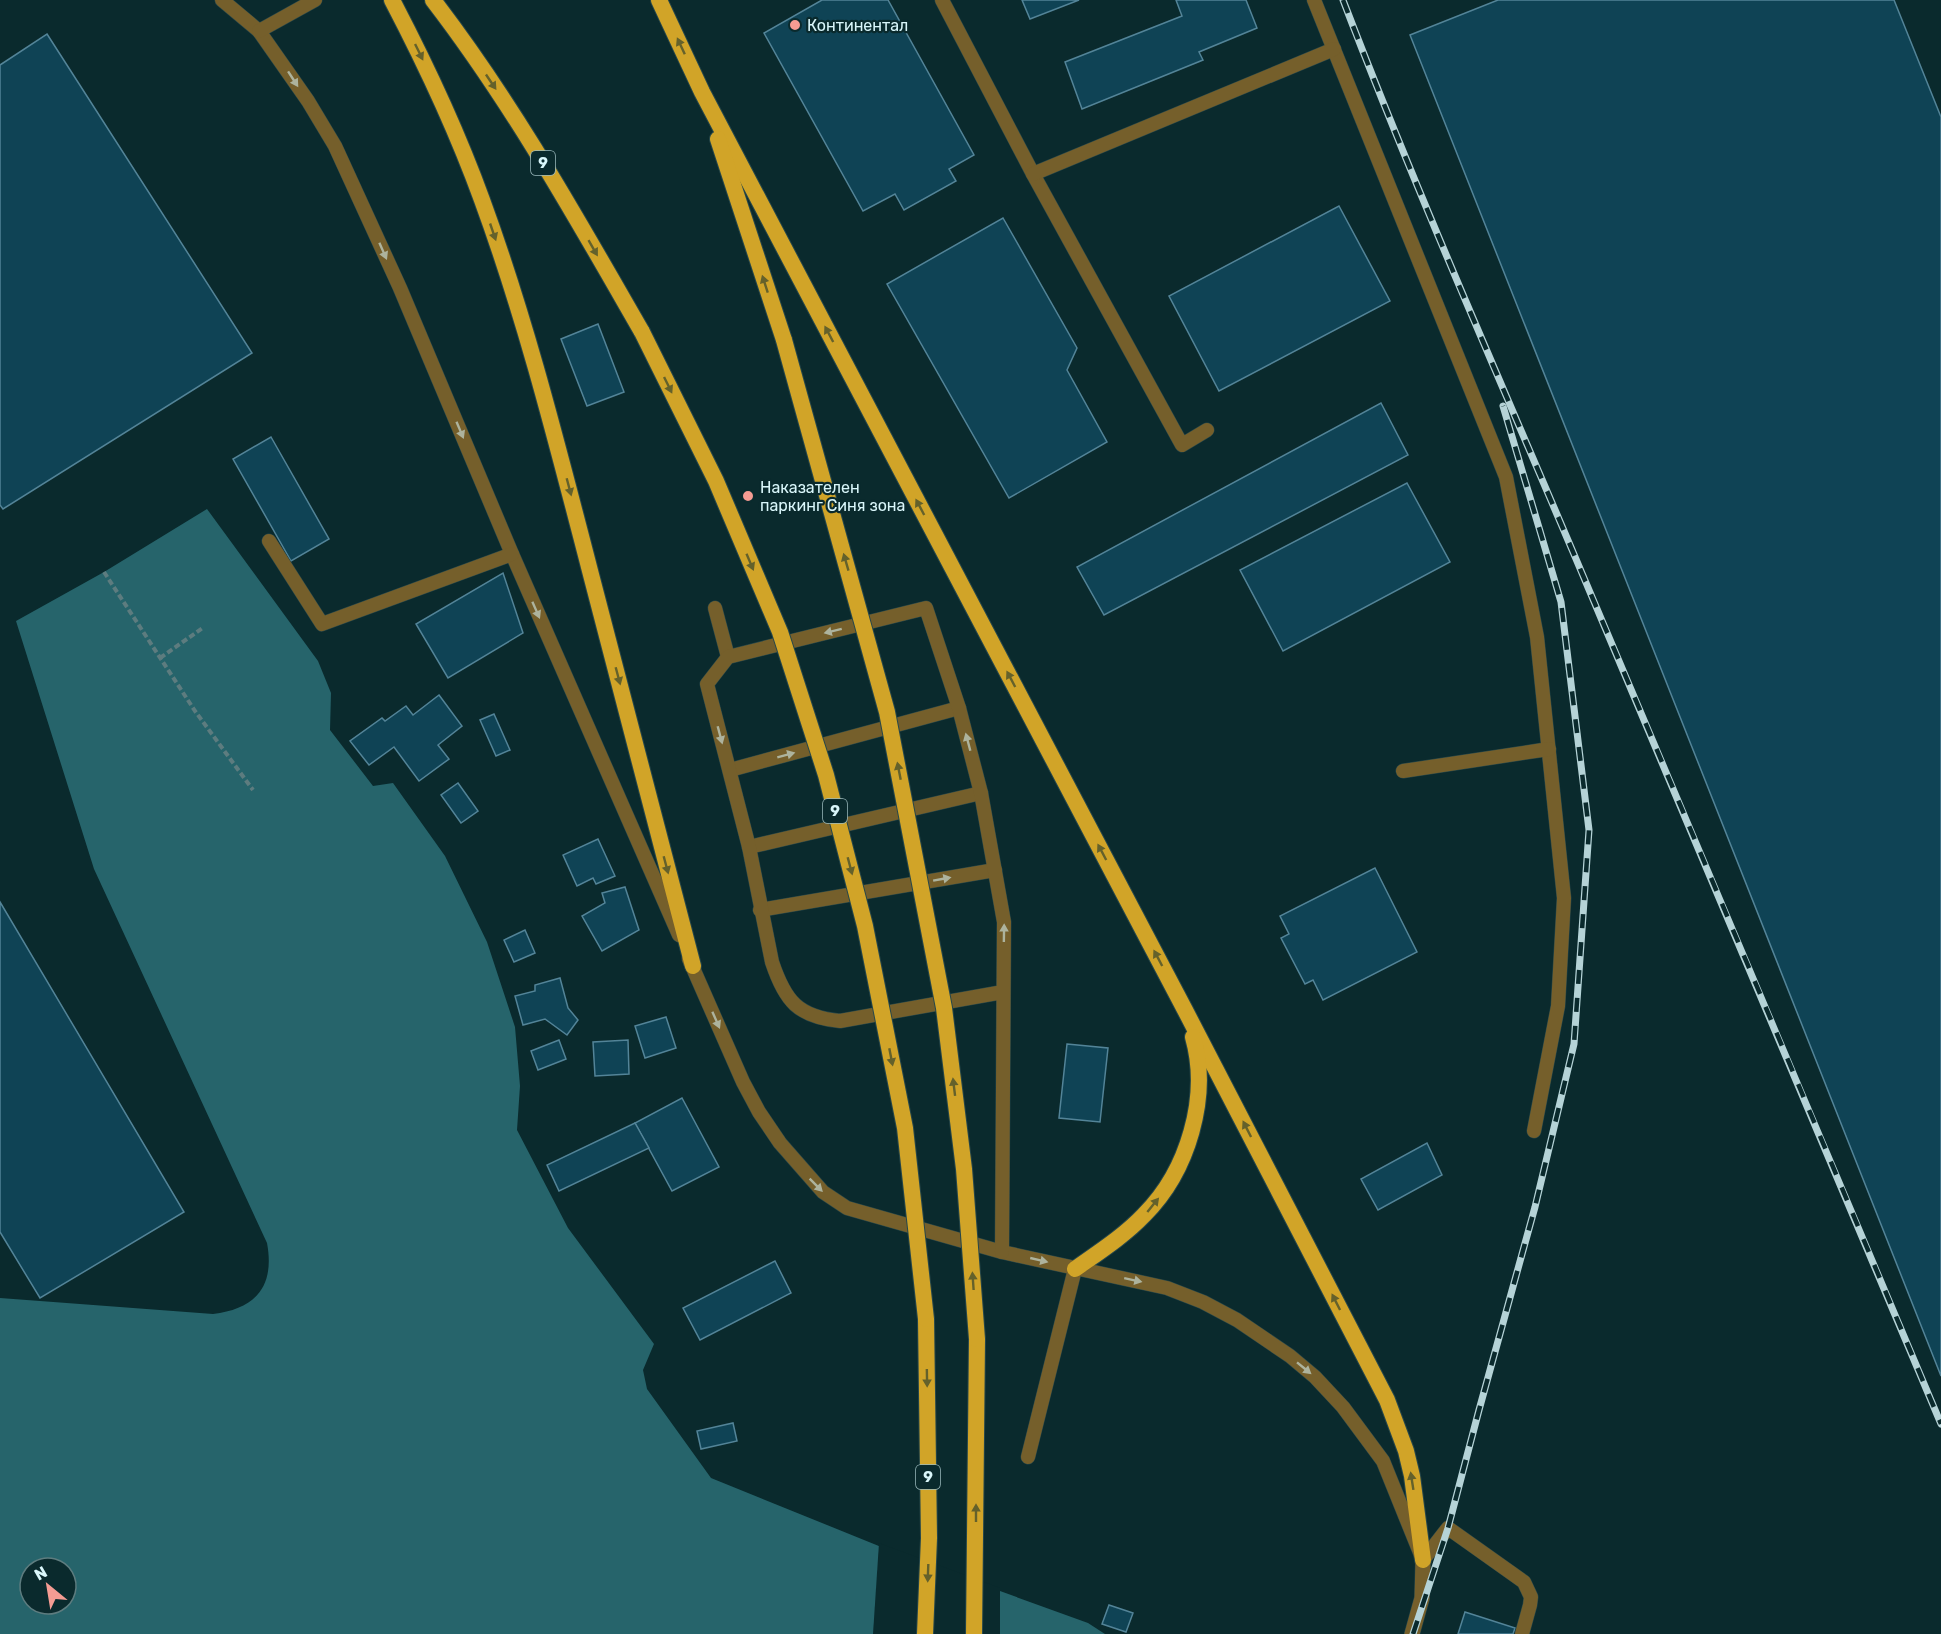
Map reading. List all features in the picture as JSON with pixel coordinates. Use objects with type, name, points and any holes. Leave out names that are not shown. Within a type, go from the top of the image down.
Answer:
[{"type":"highway","points":[[392,0],[420,53],[481,198],[502,259],[554,430],[693,966]]},
{"type":"highway","name":"9","points":[[433,0],[460,34],[516,119],[553,178],[642,332],[716,481],[780,632],[826,775],[865,926],[905,1128],[926,1319],[929,1538],[925,1634]]},
{"type":"highway","points":[[659,0],[702,92],[1185,1010],[1387,1400],[1406,1451],[1412,1476],[1423,1560]]},
{"type":"highway","points":[[702,92],[784,340],[887,712],[944,1008],[964,1169],[977,1339],[974,1634]]},
{"type":"highway","points":[[1076,1269],[1122,1235],[1145,1214],[1165,1190],[1178,1168],[1194,1122],[1198,1099],[1199,1073],[1196,1047],[1185,1010]]},
{"type":"street","points":[[1412,1634],[1422,1598],[1423,1560]]},
{"type":"lane","points":[[222,0],[259,31],[302,92],[335,146],[400,288],[512,554],[743,1082],[759,1112],[780,1143],[823,1192],[847,1208],[1002,1252],[1167,1288],[1203,1302],[1254,1331],[1315,1377],[1343,1407],[1383,1461],[1423,1560]]},
{"type":"lane","points":[[259,31],[315,0]]},
{"type":"lane","points":[[942,0],[1033,174],[1182,445],[1207,430]]},
{"type":"lane","points":[[1314,0],[1506,477],[1537,637],[1564,898],[1558,1006],[1534,1131]]},
{"type":"lane","points":[[1033,174],[1334,49]]},
{"type":"lane","points":[[269,541],[322,624],[512,554]]},
{"type":"lane","points":[[715,608],[728,657]]},
{"type":"lane","points":[[1002,1252],[1004,922],[981,793],[959,708],[926,608],[728,657],[707,684],[749,847],[772,962],[777,980],[788,998],[802,1011],[820,1019],[840,1021],[1003,992]]},
{"type":"lane","points":[[729,770],[959,708]]},
{"type":"lane","points":[[1403,771],[1549,749]]},
{"type":"lane","points":[[749,847],[981,793]]},
{"type":"lane","points":[[760,910],[995,870]]},
{"type":"lane","points":[[1028,1457],[1076,1269]]},
{"type":"lane","points":[[1423,1560],[1448,1528],[1524,1582],[1531,1597],[1522,1634]]},
{"type":"path","points":[[104,572],[195,711],[253,790]]},
{"type":"path","points":[[160,658],[204,627]]},
{"type":"water","points":[[207,509],[318,661],[331,693],[330,730],[373,786],[393,783],[445,856],[487,942],[515,1027],[520,1086],[517,1130],[568,1228],[654,1344],[643,1370],[647,1389],[711,1478],[906,1557],[1088,1623],[1105,1634],[0,1634],[0,1298],[213,1314],[241,1307],[259,1293],[265,1283],[269,1258],[267,1243],[94,869],[16,621],[104,572]]},
{"type":"pier","points":[[879,1543],[1000,1588],[1000,1634],[873,1634]]},
{"type":"building","points":[[822,0],[888,0],[974,155],[949,169],[956,181],[904,210],[895,194],[863,211],[764,33]]},
{"type":"building","points":[[1022,0],[1079,0],[1030,19]]},
{"type":"building","points":[[1176,0],[1246,0],[1257,28],[1199,52],[1203,60],[1082,109],[1065,62],[1182,16]]},
{"type":"building","points":[[1498,0],[1894,0],[1941,117],[1941,1376],[1410,35]]},
{"type":"building","points":[[47,34],[252,353],[3,509],[0,505],[0,65]]},
{"type":"building","points":[[1339,206],[1390,301],[1219,391],[1169,296]]},
{"type":"building","points":[[1003,218],[1077,348],[1067,370],[1107,442],[1009,498],[887,284]]},
{"type":"building","points":[[598,324],[624,392],[587,406],[561,339]]},
{"type":"building","points":[[1381,403],[1408,455],[1104,615],[1077,567]]},
{"type":"building","points":[[271,437],[329,539],[291,561],[233,459]]},
{"type":"building","points":[[1407,483],[1450,562],[1283,651],[1240,570]]},
{"type":"building","points":[[503,573],[523,633],[448,678],[416,624]]},
{"type":"building","points":[[439,695],[462,726],[438,745],[449,759],[419,781],[394,747],[369,765],[350,741],[382,718],[385,721],[406,706],[413,715]]},
{"type":"building","points":[[494,714],[510,750],[496,756],[480,720]]},
{"type":"building","points":[[458,783],[478,811],[461,823],[441,795]]},
{"type":"building","points":[[598,839],[615,876],[596,884],[593,878],[577,886],[563,855]]},
{"type":"building","points":[[1375,868],[1417,952],[1323,1000],[1313,980],[1305,984],[1281,938],[1289,934],[1280,916]]},
{"type":"building","points":[[625,887],[639,930],[602,951],[582,916],[605,903],[602,893]]},
{"type":"building","points":[[0,902],[184,1212],[40,1298],[0,1232]]},
{"type":"building","points":[[525,930],[535,953],[514,962],[504,940]]},
{"type":"building","points":[[560,978],[568,1008],[578,1020],[567,1035],[545,1019],[523,1025],[515,996],[535,991],[535,985]]},
{"type":"building","points":[[666,1017],[676,1048],[645,1058],[635,1026]]},
{"type":"building","points":[[559,1040],[566,1059],[538,1070],[531,1051]]},
{"type":"building","points":[[628,1040],[629,1074],[595,1076],[593,1042]]},
{"type":"building","points":[[1067,1044],[1108,1048],[1100,1122],[1059,1118]]},
{"type":"building","points":[[682,1098],[719,1167],[672,1191],[635,1123]]},
{"type":"building","points":[[635,1123],[649,1148],[559,1191],[547,1165]]},
{"type":"building","points":[[1427,1143],[1442,1175],[1378,1210],[1361,1179]]},
{"type":"building","points":[[775,1261],[791,1293],[700,1340],[683,1308]]},
{"type":"building","points":[[733,1423],[737,1441],[701,1449],[697,1431]]},
{"type":"building","points":[[1109,1605],[1133,1613],[1126,1632],[1102,1624]]},
{"type":"building","points":[[1465,1612],[1515,1628],[1513,1634],[1458,1634]]},
{"type":"railway","points":[[1343,0],[1428,210],[1941,1424]]},
{"type":"railway","points":[[1413,1634],[1448,1528],[1535,1207],[1574,1044],[1589,830],[1561,602],[1503,406]]},
{"type":"place","name":"Континентал","points":[[795,25]]},
{"type":"place","name":"Наказателен паркинг Синя зона","points":[[748,496]]}]
